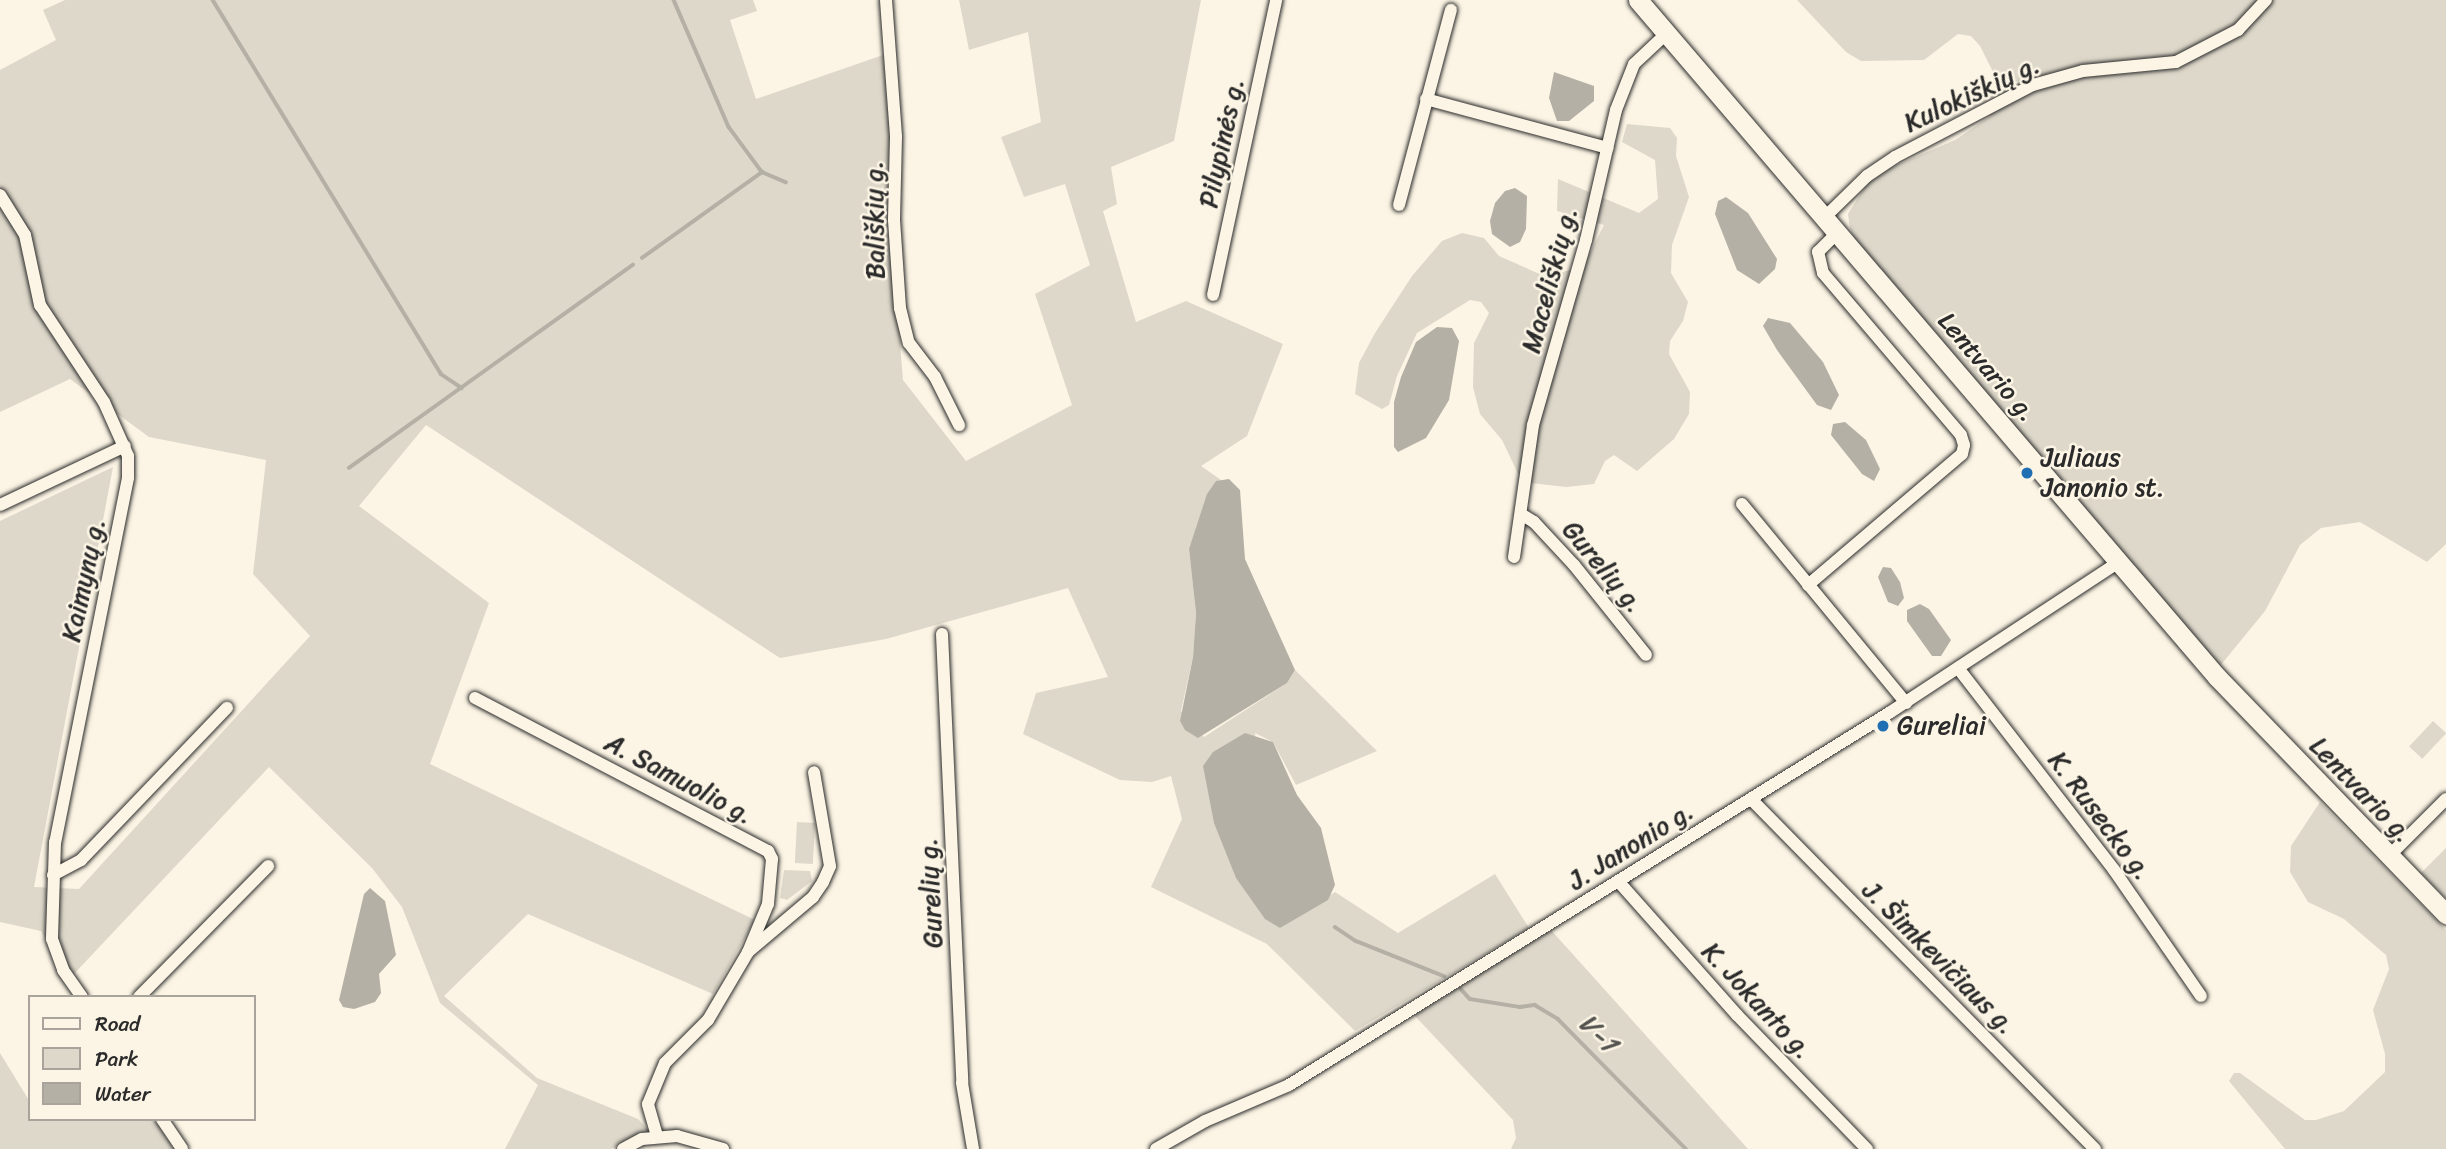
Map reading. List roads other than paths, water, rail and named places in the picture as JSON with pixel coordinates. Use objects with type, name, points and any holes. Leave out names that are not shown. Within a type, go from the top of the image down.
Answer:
[{"type":"main road","name":"Lentvario g.","points":[[1638,0],[2217,677],[2388,857],[2446,914]]},
{"type":"street","name":"Bališkių g.","points":[[886,0],[896,137],[894,220],[900,308],[909,342],[935,377],[959,425]]},
{"type":"street","name":"Pilypinės g.","points":[[1213,295],[1276,0]]},
{"type":"street","name":"Kulokiškių g.","points":[[1808,585],[1962,454],[1964,445],[1961,435],[1823,273],[1818,252],[1832,224],[1867,176],[1895,157],[2033,85],[2083,71],[2176,62],[2238,30],[2266,0]]},
{"type":"street","points":[[1399,205],[1451,10]]},
{"type":"street","name":"Maceliškių g.","points":[[1514,557],[1533,425],[1627,78],[1642,54],[1668,32]]},
{"type":"street","points":[[1426,99],[1608,148]]},
{"type":"street","name":"Kaimynų g.","points":[[0,195],[25,235],[40,305],[104,402],[125,446],[128,478],[73,741],[53,875],[55,953],[81,995]]},
{"type":"street","points":[[0,505],[125,446]]},
{"type":"street","points":[[1742,504],[1906,703]]},
{"type":"street","name":"Gurelių g.","points":[[1521,514],[1534,522],[1574,565],[1646,655]]},
{"type":"street","name":"J. Janonio g.","points":[[1156,1149],[1205,1121],[1289,1085],[1906,703],[2119,562]]},
{"type":"street","name":"Gurelių g.","points":[[942,634],[962,1083],[973,1149]]},
{"type":"street","name":"K. Rusecko g.","points":[[1958,667],[2114,870],[2200,996]]},
{"type":"street","name":"A. Samuolio g.","points":[[475,698],[768,851],[772,859],[768,904],[748,952]]},
{"type":"street","points":[[53,875],[81,860],[227,708]]},
{"type":"street","points":[[657,1136],[648,1104],[657,1076],[708,1020],[748,952],[813,897],[830,866],[814,772]]},
{"type":"street","name":"J. Šimkevičiaus g.","points":[[1751,799],[2095,1149]]},
{"type":"street","points":[[2388,857],[2446,799]]},
{"type":"street","points":[[141,995],[268,866]]},
{"type":"street","name":"K. Jokanto g.","points":[[1618,881],[1737,1015],[1867,1149]]},
{"type":"street","points":[[163,1121],[182,1149]]},
{"type":"street","points":[[623,1149],[657,1136],[677,1136],[723,1149]]},
{"type":"water","points":[[1554,72],[1594,86],[1594,101],[1569,121],[1557,121],[1549,98]]},
{"type":"water","points":[[1515,188],[1527,196],[1526,229],[1520,242],[1510,247],[1492,234],[1490,221],[1495,203],[1505,191]]},
{"type":"water","points":[[1726,197],[1748,213],[1777,259],[1775,269],[1759,284],[1737,270],[1715,214],[1718,201]]},
{"type":"water","points":[[1768,318],[1790,323],[1823,362],[1839,395],[1831,410],[1817,405],[1777,350],[1763,326]]},
{"type":"water","points":[[1437,327],[1452,328],[1459,341],[1449,400],[1426,438],[1398,452],[1394,447],[1394,402],[1401,377],[1416,342]]},
{"type":"water","points":[[1845,422],[1866,440],[1880,469],[1874,481],[1862,474],[1831,435],[1833,424]]},
{"type":"water","points":[[1229,479],[1240,490],[1245,559],[1295,670],[1287,683],[1198,738],[1185,730],[1180,721],[1193,657],[1196,613],[1189,549],[1207,494],[1216,481]]},
{"type":"water","points":[[1883,567],[1891,568],[1900,582],[1904,598],[1898,606],[1888,602],[1878,577]]},
{"type":"water","points":[[1920,604],[1929,609],[1951,640],[1941,656],[1932,656],[1907,621],[1907,610]]},
{"type":"water","points":[[1245,733],[1273,742],[1297,795],[1321,828],[1335,885],[1328,900],[1280,928],[1265,919],[1236,878],[1214,823],[1203,766],[1213,752]]},
{"type":"water","points":[[370,888],[385,901],[396,955],[379,974],[381,993],[375,1002],[354,1009],[343,1007],[339,1000],[364,894]]},
{"type":"waterway","points":[[213,0],[441,374],[462,388]]},
{"type":"waterway","points":[[674,0],[729,127],[762,172],[786,182]]},
{"type":"waterway","points":[[642,258],[762,172]]},
{"type":"waterway","points":[[349,468],[633,265]]},
{"type":"waterway","name":"V-1","points":[[1335,927],[1356,941],[1444,976]]},
{"type":"waterway","name":"V-1","points":[[1461,989],[1470,999],[1520,1007],[1535,1005],[1558,1019],[1686,1149]]},
{"type":"place","name":"Juliaus Janonio st.","points":[[2027,473]]},
{"type":"place","name":"Gureliai","points":[[1883,726]]}]
